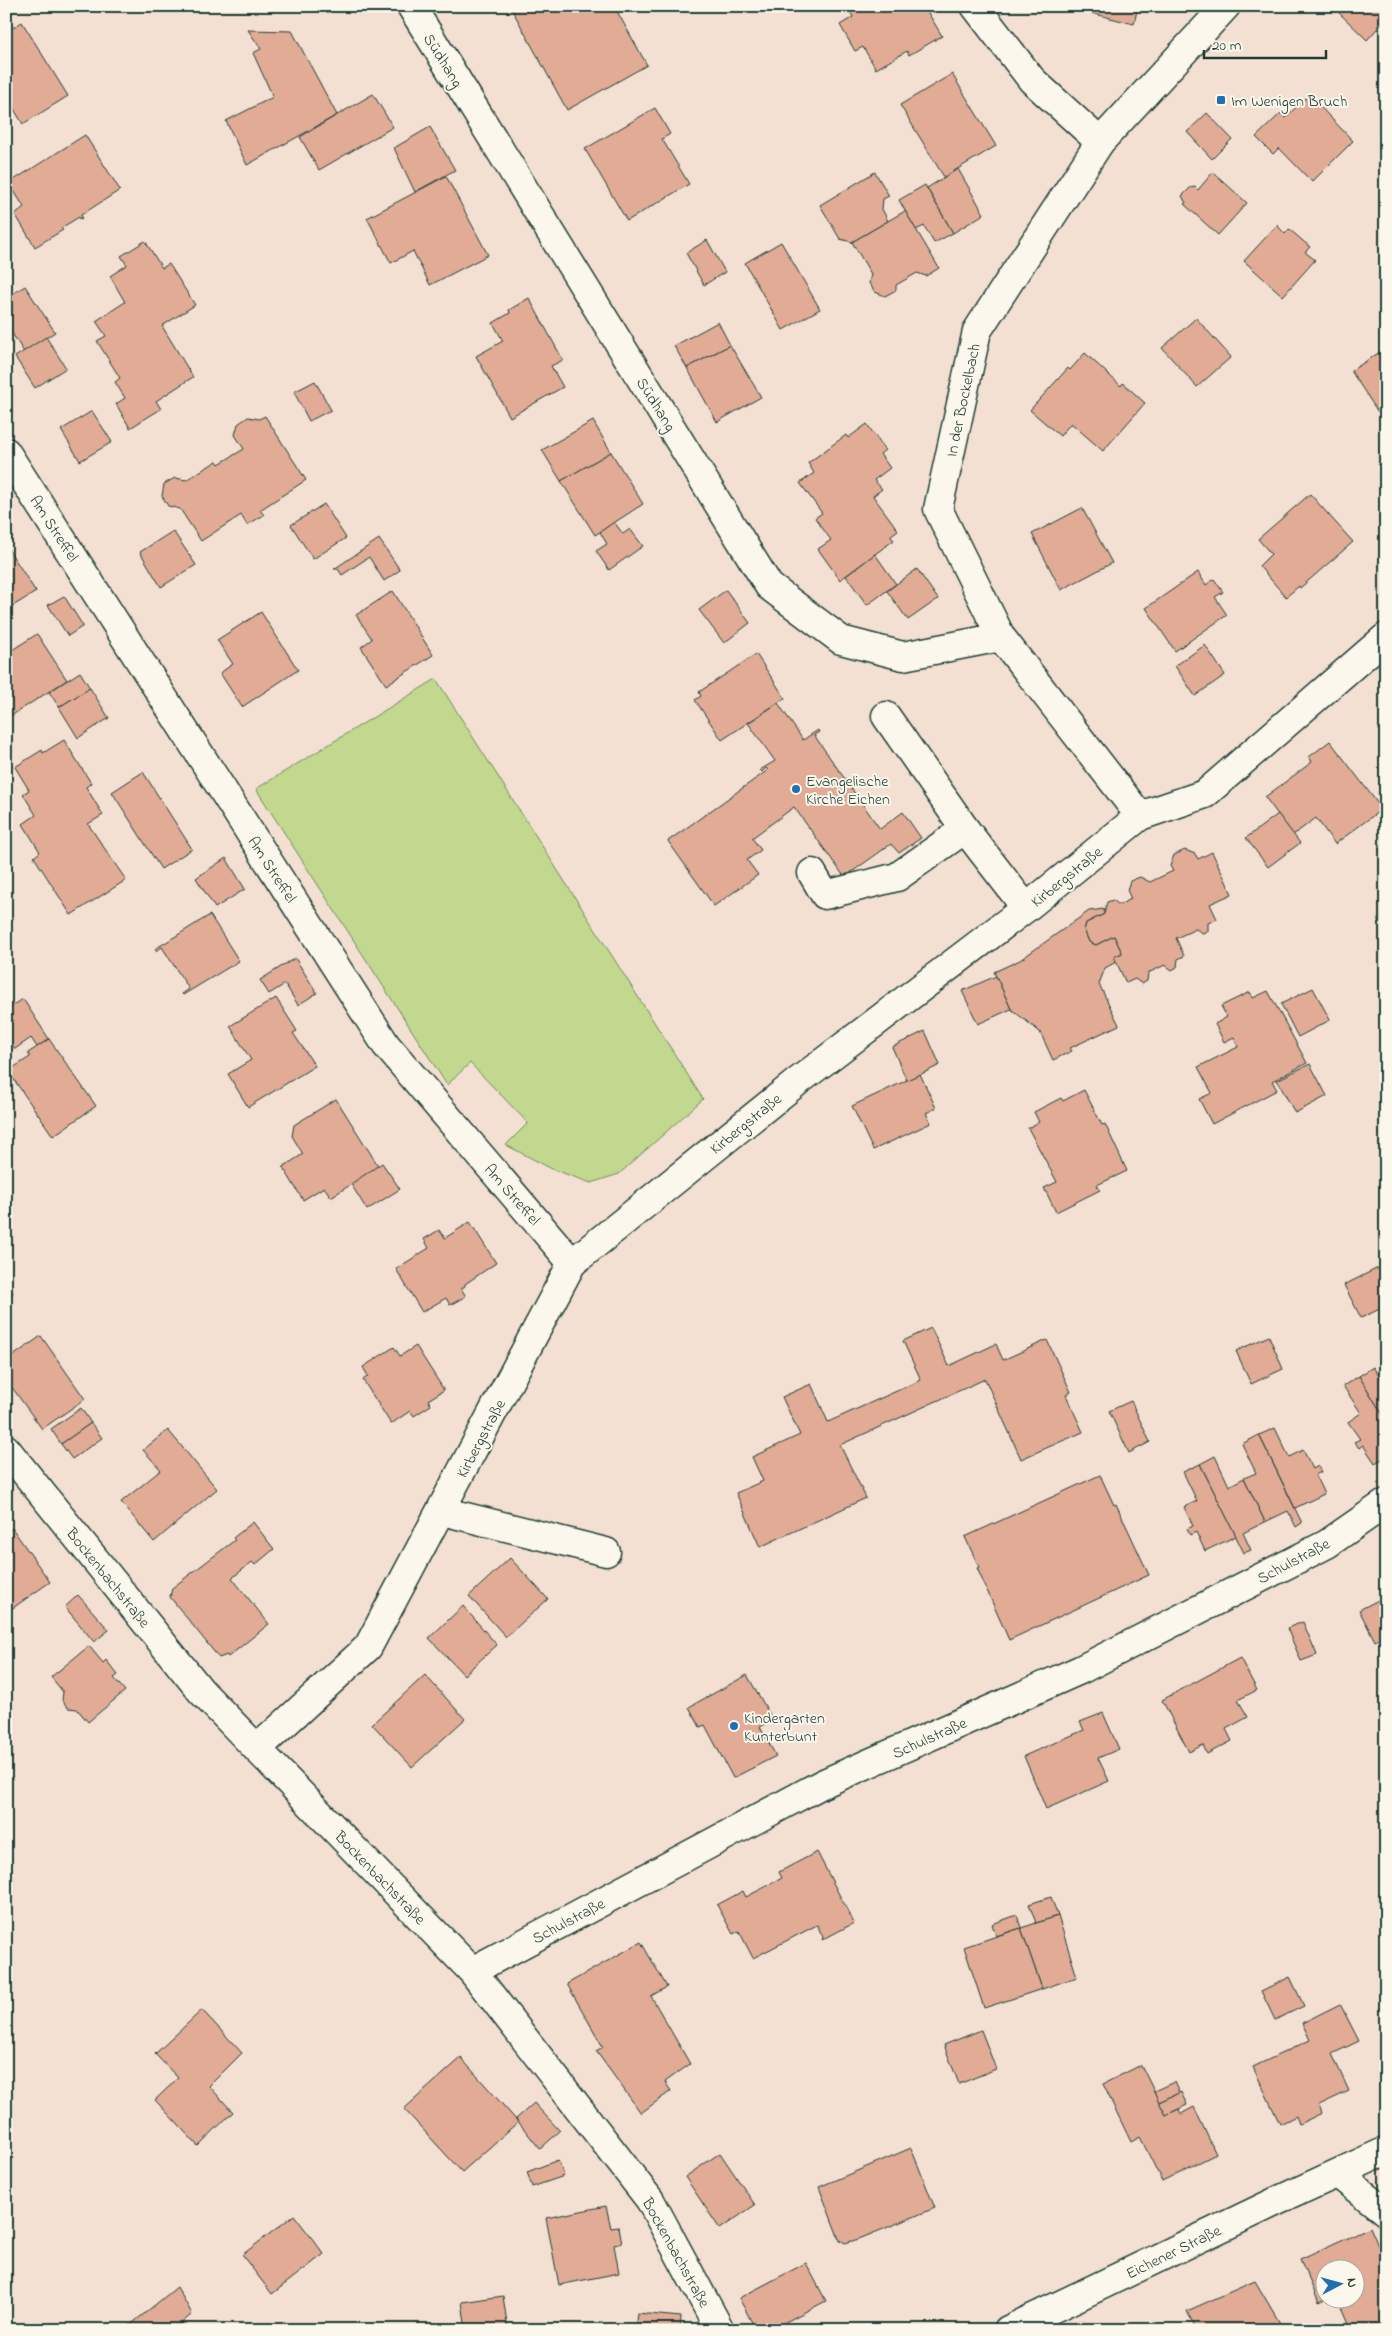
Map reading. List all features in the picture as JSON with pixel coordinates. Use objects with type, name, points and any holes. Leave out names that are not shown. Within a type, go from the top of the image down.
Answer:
[{"type":"street","name":"Südhang","points":[[411,6],[769,586],[841,640],[902,656],[1001,637]]},
{"type":"street","points":[[975,6],[1032,80],[1100,142]]},
{"type":"street","name":"In der Bockelbach","points":[[1140,816],[1001,637],[938,509],[977,331],[1100,142],[1226,6]]},
{"type":"street","name":"Am Streffel","points":[[6,452],[386,1045],[572,1263]]},
{"type":"street","name":"Kirbergstraße","points":[[257,1749],[368,1647],[442,1511],[572,1263],[797,1082],[1026,908],[1140,816],[1205,794],[1386,637]]},
{"type":"street","points":[[886,716],[965,829],[1026,908]]},
{"type":"street","points":[[812,873],[825,895],[897,876],[965,829]]},
{"type":"street","name":"Bockenbachstraße","points":[[6,1449],[201,1692],[472,1971],[650,2200],[720,2330]]},
{"type":"street","name":"Schulstraße","points":[[472,1971],[822,1784],[1089,1666],[1328,1544],[1386,1503]]},
{"type":"street","points":[[442,1511],[606,1552]]},
{"type":"street","name":"Eichener Straße","points":[[1008,2330],[1268,2205],[1386,2151]]},
{"type":"street","points":[[1338,2174],[1386,2212]]},
{"type":"green space","points":[[436,679],[703,1099],[619,1174],[591,1183],[552,1169],[506,1145],[528,1123],[470,1063],[447,1085],[256,789]]},
{"type":"building","points":[[510,6],[603,6],[604,10],[614,6],[647,65],[567,110]]},
{"type":"building","points":[[847,6],[924,6],[942,36],[909,55],[907,51],[876,69],[863,47],[855,51],[840,25],[853,17]]},
{"type":"building","points":[[1076,6],[1138,6],[1134,24],[1075,9]]},
{"type":"building","points":[[1332,6],[1386,6],[1386,19],[1367,40]]},
{"type":"building","points":[[22,22],[68,96],[23,124],[6,96],[6,32]]},
{"type":"building","points":[[248,30],[292,31],[337,115],[247,165],[226,121],[273,97],[253,53],[261,49]]},
{"type":"building","points":[[952,74],[996,146],[944,177],[900,105]]},
{"type":"building","points":[[373,94],[393,127],[319,170],[300,137]]},
{"type":"building","points":[[1309,95],[1353,141],[1312,182],[1279,148],[1273,154],[1256,137],[1281,113],[1285,118]]},
{"type":"building","points":[[655,108],[670,134],[662,139],[689,184],[627,221],[585,149]]},
{"type":"building","points":[[1207,113],[1232,139],[1212,159],[1187,132]]},
{"type":"building","points":[[430,127],[455,170],[415,192],[394,148]]},
{"type":"building","points":[[85,135],[120,190],[81,215],[82,218],[80,219],[79,217],[61,228],[63,230],[35,247],[15,214],[24,207],[9,183]]},
{"type":"building","points":[[958,169],[984,214],[953,233],[927,188]]},
{"type":"building","points":[[875,172],[889,196],[883,199],[882,209],[888,221],[852,242],[840,239],[820,205]]},
{"type":"building","points":[[1213,172],[1247,203],[1218,235],[1184,204],[1186,203],[1182,196],[1190,188],[1195,187],[1198,190]]},
{"type":"building","points":[[446,176],[488,255],[430,285],[413,251],[391,263],[367,218]]},
{"type":"building","points":[[925,185],[953,233],[934,243],[924,226],[916,230],[899,200]]},
{"type":"building","points":[[905,211],[939,268],[926,276],[917,273],[896,285],[896,290],[885,296],[875,292],[869,283],[871,274],[852,242]]},
{"type":"building","points":[[1277,225],[1285,234],[1289,229],[1310,247],[1305,252],[1315,260],[1283,296],[1244,261]]},
{"type":"building","points":[[707,240],[725,272],[704,285],[686,253]]},
{"type":"building","points":[[145,241],[162,268],[169,264],[195,305],[162,326],[193,377],[156,401],[161,409],[130,428],[116,404],[125,398],[115,382],[120,378],[97,341],[106,336],[96,321],[125,302],[110,276],[127,265],[121,256]]},
{"type":"building","points":[[781,242],[820,309],[783,330],[745,263]]},
{"type":"building","points":[[25,286],[55,332],[24,352],[6,324],[6,298]]},
{"type":"building","points":[[529,298],[563,360],[551,366],[563,387],[510,417],[476,356],[503,341],[493,323],[510,313],[509,310]]},
{"type":"building","points":[[1196,318],[1231,357],[1197,387],[1162,348]]},
{"type":"building","points":[[718,322],[730,345],[687,368],[674,346]]},
{"type":"building","points":[[46,337],[66,368],[35,388],[15,357]]},
{"type":"building","points":[[730,345],[761,397],[717,422],[687,368]]},
{"type":"building","points":[[1386,348],[1386,407],[1378,412],[1351,371]]},
{"type":"building","points":[[1085,353],[1121,386],[1123,383],[1145,403],[1103,451],[1071,423],[1060,436],[1030,410],[1068,368],[1070,370]]},
{"type":"building","points":[[315,381],[331,410],[309,421],[294,392]]},
{"type":"building","points":[[92,411],[112,442],[80,461],[61,430]]},
{"type":"building","points":[[265,416],[306,480],[260,510],[264,515],[247,525],[241,515],[201,541],[180,509],[168,506],[162,496],[164,484],[175,478],[186,480],[217,461],[219,464],[244,449],[235,435],[238,424],[248,417],[259,419]]},
{"type":"building","points":[[593,421],[611,452],[561,481],[542,450]]},
{"type":"building","points":[[867,424],[885,450],[880,454],[890,468],[874,480],[882,489],[873,496],[898,530],[890,536],[894,540],[840,580],[818,549],[831,540],[815,518],[822,513],[800,483],[814,473],[808,463],[846,435],[848,438]]},
{"type":"building","points":[[611,452],[643,504],[595,535],[561,481]]},
{"type":"building","points":[[1310,494],[1353,542],[1300,588],[1299,586],[1286,597],[1259,566],[1271,554],[1258,539]]},
{"type":"building","points":[[324,504],[346,538],[313,559],[291,525]]},
{"type":"building","points":[[1082,508],[1112,563],[1061,590],[1032,534]]},
{"type":"building","points":[[614,522],[623,534],[630,529],[643,546],[609,570],[596,551],[607,544],[600,532]]},
{"type":"building","points":[[173,531],[196,565],[161,587],[140,552]]},
{"type":"building","points":[[379,539],[400,570],[384,581],[369,557],[342,575],[338,569],[334,569]]},
{"type":"building","points":[[6,548],[36,592],[6,610]]},
{"type":"building","points":[[875,554],[896,584],[867,605],[846,576]]},
{"type":"building","points":[[917,569],[938,599],[908,620],[887,591]]},
{"type":"building","points":[[1198,572],[1206,585],[1214,579],[1223,592],[1215,597],[1227,615],[1175,651],[1146,608]]},
{"type":"building","points":[[726,590],[750,623],[724,643],[699,610]]},
{"type":"building","points":[[393,591],[433,655],[386,685],[361,647],[372,639],[356,615]]},
{"type":"building","points":[[64,596],[83,626],[68,636],[48,605]]},
{"type":"building","points":[[261,612],[298,670],[242,707],[220,673],[233,664],[217,640]]},
{"type":"building","points":[[37,634],[67,680],[6,719],[6,654]]},
{"type":"building","points":[[1205,645],[1225,675],[1195,696],[1175,666]]},
{"type":"building","points":[[756,654],[785,698],[722,740],[695,700],[701,696],[699,692]]},
{"type":"building","points":[[80,672],[90,688],[59,707],[49,692]]},
{"type":"building","points":[[90,688],[109,718],[78,738],[59,707]]},
{"type":"building","name":"Evangelische Kirche Eichen","points":[[778,703],[803,740],[818,730],[819,732],[814,735],[880,829],[903,812],[921,838],[899,853],[891,844],[839,881],[837,879],[843,875],[794,807],[752,838],[761,850],[747,860],[758,875],[714,906],[668,841],[768,770],[766,768],[762,772],[760,770],[775,761],[748,723]]},
{"type":"building","points":[[64,740],[91,783],[86,787],[103,815],[88,824],[126,880],[71,915],[34,857],[40,852],[23,824],[36,815],[23,794],[29,790],[15,767],[42,750],[43,753]]},
{"type":"building","points":[[1330,741],[1382,809],[1335,844],[1316,818],[1293,835],[1265,797],[1312,762],[1309,757]]},
{"type":"building","points":[[143,772],[192,849],[161,869],[112,792]]},
{"type":"building","points":[[1278,814],[1300,843],[1268,867],[1246,838]]},
{"type":"building","points":[[1185,850],[1195,854],[1198,859],[1212,852],[1232,894],[1210,904],[1217,919],[1208,923],[1208,931],[1202,933],[1196,929],[1176,938],[1184,956],[1178,959],[1177,967],[1172,970],[1165,965],[1148,973],[1147,981],[1142,984],[1135,979],[1126,983],[1114,957],[1122,953],[1114,936],[1096,945],[1089,942],[1084,930],[1086,923],[1104,914],[1107,902],[1113,900],[1119,905],[1131,899],[1127,890],[1130,881],[1140,877],[1150,882],[1173,871],[1170,866],[1174,855]]},
{"type":"building","points":[[226,858],[245,889],[215,908],[196,878]]},
{"type":"building","points":[[1104,909],[1104,914],[1086,923],[1084,930],[1089,942],[1096,945],[1114,936],[1122,953],[1114,957],[1116,962],[1105,968],[1099,984],[1119,1025],[1070,1048],[1072,1051],[1053,1060],[1040,1032],[1011,1009],[994,972],[1020,960],[1089,911]]},
{"type":"building","points":[[210,915],[239,961],[183,995],[189,989],[162,947],[156,951],[155,949]]},
{"type":"building","points":[[295,958],[317,993],[298,1005],[285,984],[269,994],[260,980]]},
{"type":"building","points":[[996,976],[1011,1009],[978,1024],[962,991]]},
{"type":"building","points":[[1313,988],[1330,1020],[1298,1037],[1281,1004]]},
{"type":"building","points":[[1268,991],[1307,1063],[1272,1081],[1277,1090],[1212,1124],[1199,1099],[1212,1093],[1198,1067],[1238,1047],[1234,1037],[1224,1042],[1215,1024],[1227,1017],[1221,1006],[1250,992],[1253,998]]},
{"type":"building","points":[[276,998],[297,1031],[293,1033],[315,1066],[248,1107],[228,1074],[251,1060],[230,1026]]},
{"type":"building","points":[[23,999],[49,1039],[37,1047],[31,1038],[15,1049],[6,1035],[6,1010]]},
{"type":"building","points":[[925,1031],[940,1065],[907,1081],[892,1047]]},
{"type":"building","points":[[49,1039],[96,1106],[53,1136],[8,1071],[30,1057],[28,1053]]},
{"type":"building","points":[[1310,1064],[1327,1096],[1295,1113],[1277,1080]]},
{"type":"building","points":[[920,1074],[936,1108],[926,1113],[931,1123],[873,1150],[852,1106]]},
{"type":"building","points":[[1084,1090],[1102,1125],[1105,1124],[1127,1171],[1097,1185],[1100,1190],[1056,1212],[1044,1188],[1057,1182],[1028,1128],[1039,1122],[1034,1112],[1061,1098],[1063,1101]]},
{"type":"building","points":[[336,1099],[379,1167],[331,1197],[324,1187],[303,1200],[283,1167],[303,1154],[292,1136],[294,1125]]},
{"type":"building","points":[[382,1163],[400,1189],[367,1210],[351,1184]]},
{"type":"building","points":[[470,1222],[496,1263],[465,1284],[461,1289],[466,1296],[450,1305],[446,1298],[422,1312],[396,1269],[429,1248],[424,1239],[439,1230],[445,1238]]},
{"type":"building","points":[[1378,1268],[1386,1285],[1386,1306],[1361,1318],[1344,1285]]},
{"type":"building","points":[[6,1283],[13,1293],[6,1298]]},
{"type":"building","points":[[931,1328],[949,1366],[996,1344],[1003,1360],[1047,1340],[1071,1392],[1066,1395],[1083,1432],[1021,1459],[985,1379],[840,1445],[866,1498],[760,1547],[736,1493],[763,1481],[752,1457],[800,1435],[782,1397],[811,1384],[828,1422],[921,1380],[903,1341]]},
{"type":"building","points":[[41,1336],[85,1399],[42,1429],[6,1379],[6,1361]]},
{"type":"building","points":[[1269,1336],[1283,1369],[1251,1384],[1236,1351]]},
{"type":"building","points":[[416,1346],[444,1390],[428,1400],[431,1405],[414,1416],[410,1411],[391,1424],[363,1380],[368,1376],[363,1367],[394,1347],[400,1356]]},
{"type":"building","points":[[1373,1367],[1386,1386],[1386,1420],[1359,1376]]},
{"type":"building","points":[[1359,1376],[1386,1420],[1386,1457],[1375,1463],[1363,1445],[1359,1448],[1354,1442],[1360,1439],[1348,1422],[1361,1413],[1343,1386]]},
{"type":"building","points":[[1131,1401],[1150,1442],[1129,1453],[1109,1411]]},
{"type":"building","points":[[81,1408],[91,1423],[61,1444],[51,1429]]},
{"type":"building","points":[[91,1423],[102,1438],[72,1459],[61,1444]]},
{"type":"building","points":[[1275,1428],[1289,1457],[1303,1450],[1313,1469],[1318,1466],[1321,1472],[1315,1475],[1324,1494],[1295,1508],[1259,1435]]},
{"type":"building","points":[[168,1430],[217,1489],[154,1542],[121,1502],[161,1470],[143,1450]]},
{"type":"building","points":[[1259,1435],[1302,1523],[1296,1527],[1288,1511],[1265,1522],[1244,1478],[1256,1473],[1242,1444]]},
{"type":"building","points":[[1215,1456],[1229,1486],[1244,1478],[1265,1522],[1243,1533],[1251,1550],[1244,1553],[1200,1464]]},
{"type":"building","points":[[1200,1464],[1236,1536],[1205,1551],[1196,1532],[1190,1535],[1187,1529],[1193,1526],[1184,1507],[1197,1501],[1183,1472]]},
{"type":"building","points":[[1100,1475],[1114,1505],[1116,1504],[1149,1575],[1009,1640],[965,1537]]},
{"type":"building","points":[[253,1522],[274,1549],[255,1565],[252,1562],[232,1578],[269,1624],[228,1657],[227,1655],[219,1658],[170,1597],[172,1588],[235,1540],[233,1538]]},
{"type":"building","points":[[12,1528],[50,1582],[7,1612],[6,1616],[6,1533]]},
{"type":"building","points":[[510,1558],[548,1599],[506,1637],[469,1596]]},
{"type":"building","points":[[78,1595],[109,1630],[94,1642],[65,1607]]},
{"type":"building","points":[[1386,1596],[1386,1648],[1381,1638],[1375,1641],[1359,1610]]},
{"type":"building","points":[[463,1606],[497,1645],[464,1675],[429,1638]]},
{"type":"building","points":[[1303,1622],[1317,1655],[1301,1661],[1287,1628]]},
{"type":"building","points":[[89,1646],[103,1663],[106,1660],[118,1675],[114,1678],[125,1691],[88,1722],[77,1709],[68,1708],[62,1700],[63,1692],[51,1677]]},
{"type":"building","points":[[1240,1658],[1257,1690],[1238,1700],[1248,1717],[1226,1729],[1232,1741],[1207,1754],[1203,1745],[1189,1752],[1162,1700]]},
{"type":"building","points":[[425,1675],[465,1719],[412,1767],[372,1724]]},
{"type":"building","name":"Kindergarten Kunterbunt","points":[[747,1675],[773,1720],[760,1727],[776,1756],[733,1778],[705,1725],[700,1727],[689,1707]]},
{"type":"building","points":[[1103,1713],[1119,1749],[1098,1758],[1109,1781],[1046,1809],[1024,1756],[1084,1730],[1080,1722]]},
{"type":"building","points":[[817,1852],[854,1923],[822,1940],[823,1937],[817,1925],[753,1958],[739,1931],[733,1934],[717,1905],[743,1891],[746,1897],[782,1878],[779,1872]]},
{"type":"building","points":[[1051,1897],[1058,1916],[1036,1923],[1029,1904]]},
{"type":"building","points":[[1017,1915],[1021,1928],[996,1936],[992,1924]]},
{"type":"building","points":[[1058,1916],[1077,1977],[1042,1989],[1021,1928]]},
{"type":"building","points":[[1021,1928],[1042,1989],[984,2008],[964,1947]]},
{"type":"building","points":[[641,1942],[667,1987],[651,1996],[690,2064],[665,2082],[671,2091],[641,2113],[596,2051],[603,2047],[567,1984]]},
{"type":"building","points":[[1290,1977],[1304,2006],[1275,2020],[1261,1991]]},
{"type":"building","points":[[1340,2004],[1359,2041],[1332,2054],[1349,2091],[1319,2105],[1322,2113],[1299,2124],[1296,2116],[1280,2124],[1253,2067],[1310,2040],[1302,2023]]},
{"type":"building","points":[[202,2010],[242,2053],[209,2086],[233,2112],[198,2146],[155,2100],[178,2078],[155,2054]]},
{"type":"building","points":[[981,2030],[996,2069],[959,2084],[944,2045]]},
{"type":"building","points":[[461,2058],[518,2122],[462,2172],[404,2109]]},
{"type":"building","points":[[1141,2065],[1166,2115],[1179,2109],[1181,2114],[1194,2107],[1216,2154],[1162,2181],[1140,2137],[1131,2142],[1103,2084]]},
{"type":"building","points":[[1174,2082],[1179,2093],[1159,2102],[1154,2091]]},
{"type":"building","points":[[1181,2092],[1187,2105],[1166,2115],[1159,2102]]},
{"type":"building","points":[[534,2103],[560,2131],[540,2149],[516,2119]]},
{"type":"building","points":[[911,2148],[935,2208],[859,2239],[845,2243],[839,2239],[819,2187]]},
{"type":"building","points":[[720,2153],[755,2205],[720,2229],[685,2177]]},
{"type":"building","points":[[558,2160],[564,2176],[532,2187],[527,2172]]},
{"type":"building","points":[[606,2206],[611,2228],[619,2227],[622,2243],[614,2245],[619,2273],[559,2285],[546,2218]]},
{"type":"building","points":[[294,2215],[324,2254],[272,2294],[242,2255]]},
{"type":"building","points":[[1370,2227],[1386,2264],[1386,2327],[1380,2330],[1352,2330],[1342,2308],[1364,2308],[1364,2258],[1314,2258],[1314,2291],[1300,2259]]},
{"type":"building","points":[[806,2263],[826,2301],[770,2330],[756,2330],[739,2298]]},
{"type":"building","points":[[1255,2281],[1284,2330],[1196,2330],[1187,2311]]},
{"type":"building","points":[[177,2287],[192,2314],[174,2330],[124,2330]]},
{"type":"building","points":[[503,2296],[508,2330],[466,2330],[462,2302]]},
{"type":"building","points":[[637,2313],[681,2317],[680,2330],[635,2330]]},
{"type":"place","name":"Im Wenigen Bruch","points":[[1221,100]]},
{"type":"place","name":"Evangelische Kirche Eichen","points":[[796,789]]},
{"type":"place","name":"Kindergarten Kunterbunt","points":[[734,1726]]}]
